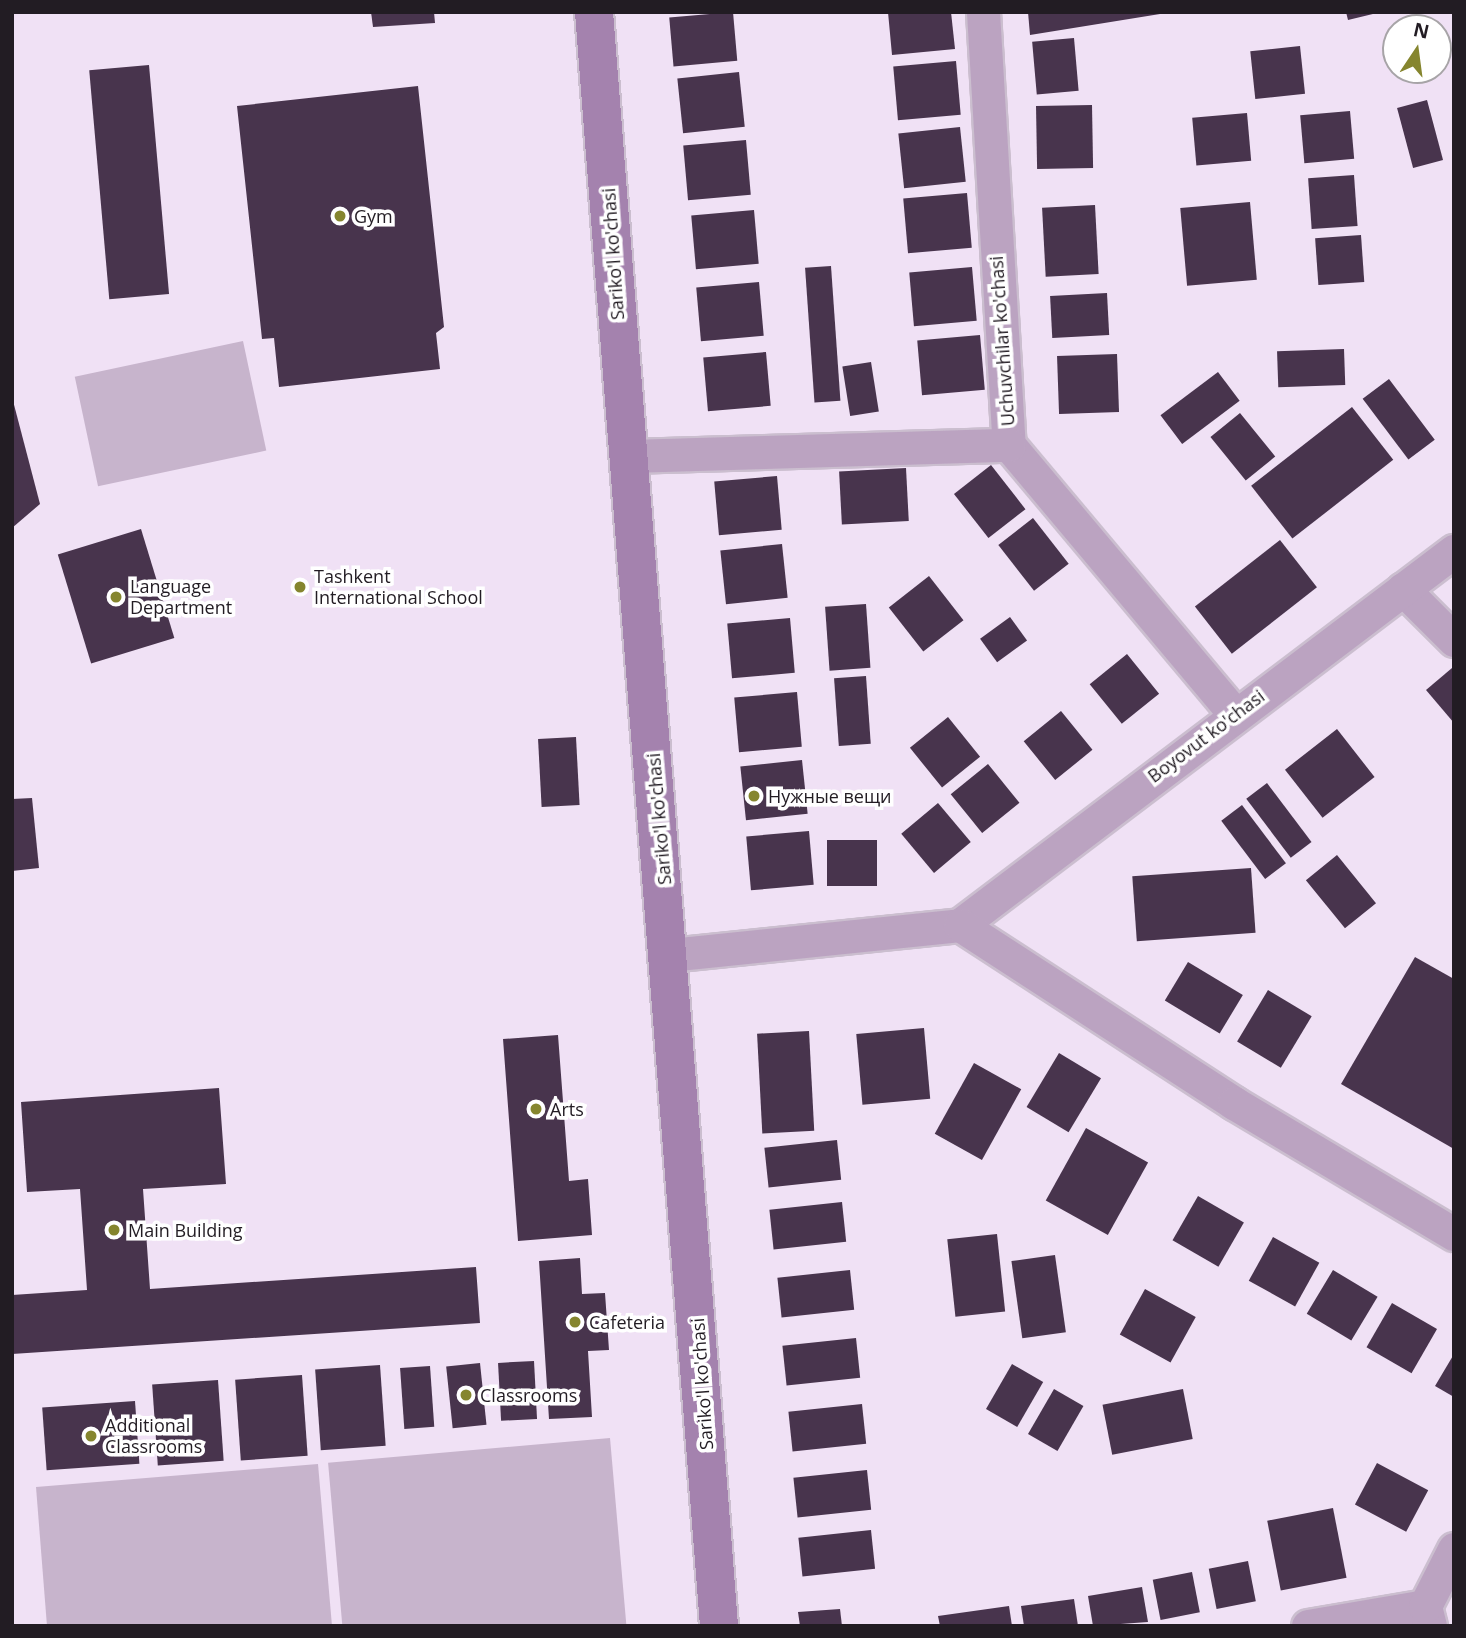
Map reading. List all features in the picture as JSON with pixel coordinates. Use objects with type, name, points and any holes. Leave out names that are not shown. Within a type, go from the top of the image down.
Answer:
[{"type":"main road","name":"Sariko'l ko'chasi","points":[[594,12],[670,955],[719,1626]]},
{"type":"street","name":"Uchuvchilar ko'chasi","points":[[983,12],[1009,445],[1235,714]]},
{"type":"street","points":[[629,456],[1009,445]]},
{"type":"street","name":"Boyovut ko'chasi","points":[[960,925],[1235,714],[1454,551]]},
{"type":"street","points":[[1403,589],[1454,640]]},
{"type":"street","points":[[670,955],[960,925],[1234,1103],[1454,1234]]},
{"type":"street","points":[[1308,1626],[1427,1616],[1454,1549]]},
{"type":"shaded area","points":[[243,341],[266,451],[98,486],[75,377]]},
{"type":"shaded area","points":[[610,1438],[626,1626],[342,1626],[328,1463]]},
{"type":"shaded area","points":[[318,1464],[332,1626],[47,1626],[36,1487]]},
{"type":"building","points":[[371,12],[434,12],[435,23],[373,27]]},
{"type":"building","points":[[733,12],[737,61],[674,66],[669,18]]},
{"type":"building","points":[[888,12],[951,12],[955,49],[892,55]]},
{"type":"building","points":[[1028,12],[1160,12],[1160,14],[1030,35]]},
{"type":"building","points":[[1346,12],[1377,12],[1377,13],[1348,20]]},
{"type":"building","points":[[1074,38],[1079,91],[1037,94],[1032,42]]},
{"type":"building","points":[[1300,46],[1305,94],[1255,99],[1250,51]]},
{"type":"building","points":[[956,61],[961,115],[898,120],[893,66]]},
{"type":"building","points":[[149,65],[169,294],[109,299],[89,70]]},
{"type":"building","points":[[739,72],[745,127],[683,133],[677,78]]},
{"type":"building","name":"Gym","points":[[418,86],[444,327],[436,333],[440,369],[279,387],[274,338],[262,339],[237,106]]},
{"type":"building","points":[[1427,100],[1443,160],[1413,168],[1397,108]]},
{"type":"building","points":[[1092,105],[1093,168],[1037,169],[1036,106]]},
{"type":"building","points":[[1350,111],[1354,159],[1304,163],[1300,115]]},
{"type":"building","points":[[1247,113],[1251,161],[1196,166],[1192,118]]},
{"type":"building","points":[[960,127],[966,182],[904,188],[898,133]]},
{"type":"building","points":[[746,140],[751,195],[688,200],[683,145]]},
{"type":"building","points":[[1354,175],[1358,226],[1312,229],[1308,178]]},
{"type":"building","points":[[967,193],[972,248],[908,253],[903,199]]},
{"type":"building","points":[[1250,202],[1257,280],[1187,286],[1180,208]]},
{"type":"building","points":[[1095,205],[1099,274],[1046,277],[1042,208]]},
{"type":"building","points":[[754,210],[759,264],[696,269],[691,215]]},
{"type":"building","points":[[1361,235],[1364,282],[1318,285],[1315,238]]},
{"type":"building","points":[[831,266],[840,401],[814,402],[805,268]]},
{"type":"building","points":[[972,267],[977,321],[914,326],[909,272]]},
{"type":"building","points":[[759,282],[764,336],[701,341],[696,287]]},
{"type":"building","points":[[1107,293],[1109,335],[1052,338],[1050,296]]},
{"type":"building","points":[[980,335],[985,390],[922,395],[917,340]]},
{"type":"building","points":[[1344,349],[1345,385],[1278,387],[1277,351]]},
{"type":"building","points":[[766,352],[771,406],[708,411],[703,357]]},
{"type":"building","points":[[1117,354],[1119,412],[1059,414],[1057,356]]},
{"type":"building","points":[[871,362],[879,411],[850,416],[842,367]]},
{"type":"building","points":[[1218,372],[1240,401],[1182,444],[1160,415]]},
{"type":"building","points":[[1389,379],[1435,440],[1408,460],[1363,399]]},
{"type":"building","points":[[12,397],[40,504],[12,528]]},
{"type":"building","points":[[1352,407],[1393,460],[1292,539],[1251,486]]},
{"type":"building","points":[[1240,413],[1275,457],[1246,480],[1210,437]]},
{"type":"building","points":[[991,465],[1025,509],[988,538],[954,494]]},
{"type":"building","points":[[906,468],[909,521],[842,524],[839,472]]},
{"type":"building","points":[[777,476],[782,530],[719,535],[714,481]]},
{"type":"building","points":[[1033,518],[1069,564],[1034,591],[998,545]]},
{"type":"building","name":"Language Department","points":[[141,529],[174,638],[91,663],[58,554]]},
{"type":"building","points":[[1280,540],[1317,587],[1232,654],[1195,606]]},
{"type":"building","points":[[782,544],[788,598],[726,604],[720,550]]},
{"type":"building","points":[[929,576],[963,620],[923,652],[889,607]]},
{"type":"building","points":[[866,604],[870,668],[830,671],[825,607]]},
{"type":"building","points":[[1010,617],[1027,640],[997,662],[980,639]]},
{"type":"building","points":[[790,618],[795,673],[732,678],[727,623]]},
{"type":"building","points":[[1127,654],[1159,694],[1122,724],[1090,684]]},
{"type":"building","points":[[1452,668],[1454,671],[1454,723],[1426,690]]},
{"type":"building","points":[[866,676],[871,744],[839,746],[834,678]]},
{"type":"building","points":[[797,692],[802,747],[739,752],[734,697]]},
{"type":"building","points":[[1061,711],[1092,750],[1055,780],[1024,741]]},
{"type":"building","points":[[948,717],[980,757],[942,787],[910,748]]},
{"type":"building","points":[[1337,729],[1375,777],[1323,818],[1285,770]]},
{"type":"building","points":[[576,737],[580,805],[542,807],[538,739]]},
{"type":"building","points":[[802,760],[808,814],[746,820],[740,766]]},
{"type":"building","points":[[988,764],[1019,803],[982,833],[951,794]]},
{"type":"building","points":[[1267,783],[1312,842],[1291,858],[1246,799]]},
{"type":"building","points":[[32,798],[39,868],[12,871],[12,799]]},
{"type":"building","points":[[938,803],[971,842],[934,873],[901,834]]},
{"type":"building","points":[[1242,805],[1286,863],[1265,879],[1221,821]]},
{"type":"building","points":[[809,831],[814,885],[751,890],[746,836]]},
{"type":"building","points":[[827,840],[877,840],[877,886],[827,886]]},
{"type":"building","points":[[1337,855],[1376,903],[1345,928],[1306,880]]},
{"type":"building","points":[[1251,868],[1256,933],[1137,941],[1132,876]]},
{"type":"building","points":[[1415,957],[1454,979],[1454,1149],[1341,1084]]},
{"type":"building","points":[[1188,962],[1243,995],[1220,1034],[1165,1001]]},
{"type":"building","points":[[1268,990],[1312,1016],[1281,1068],[1237,1041]]},
{"type":"building","points":[[924,1028],[930,1099],[862,1105],[856,1034]]},
{"type":"building","points":[[809,1031],[814,1131],[762,1134],[757,1034]]},
{"type":"building","name":"Arts","points":[[558,1035],[569,1181],[588,1179],[592,1235],[518,1241],[503,1039]]},
{"type":"building","points":[[1059,1053],[1101,1078],[1069,1132],[1027,1107]]},
{"type":"building","points":[[974,1063],[1021,1089],[982,1160],[935,1134]]},
{"type":"building","name":"Main Building","points":[[219,1088],[226,1184],[143,1189],[150,1289],[476,1267],[480,1323],[12,1354],[12,1295],[87,1290],[80,1189],[27,1192],[21,1102]]},
{"type":"building","points":[[1086,1128],[1148,1162],[1108,1235],[1046,1201]]},
{"type":"building","points":[[837,1140],[841,1180],[769,1187],[764,1148]]},
{"type":"building","points":[[1198,1196],[1244,1222],[1218,1267],[1172,1240]]},
{"type":"building","points":[[842,1202],[846,1242],[774,1249],[769,1210]]},
{"type":"building","points":[[997,1234],[1005,1312],[955,1317],[947,1239]]},
{"type":"building","points":[[1273,1237],[1319,1263],[1295,1306],[1249,1281]]},
{"type":"building","points":[[1055,1255],[1066,1332],[1022,1338],[1011,1261]]},
{"type":"building","name":"Cafeteria","points":[[580,1258],[582,1294],[605,1293],[609,1350],[588,1351],[592,1417],[549,1419],[539,1261]]},
{"type":"building","points":[[850,1270],[854,1310],[782,1317],[777,1278]]},
{"type":"building","points":[[1333,1270],[1378,1297],[1351,1340],[1307,1314]]},
{"type":"building","points":[[1145,1289],[1196,1317],[1171,1363],[1120,1334]]},
{"type":"building","points":[[1392,1303],[1437,1329],[1412,1373],[1366,1347]]},
{"type":"building","points":[[856,1338],[860,1378],[787,1386],[782,1346]]},
{"type":"building","points":[[1454,1354],[1454,1397],[1435,1386]]},
{"type":"building","name":"Classrooms","points":[[534,1361],[537,1419],[501,1421],[498,1363]]},
{"type":"building","name":"Classrooms","points":[[480,1363],[486,1425],[453,1428],[446,1367]]},
{"type":"building","points":[[1012,1364],[1043,1382],[1017,1427],[986,1409]]},
{"type":"building","points":[[380,1365],[386,1446],[321,1450],[315,1370]]},
{"type":"building","name":"Classrooms","points":[[430,1366],[434,1427],[404,1429],[400,1368]]},
{"type":"building","points":[[302,1375],[308,1456],[241,1460],[235,1380]]},
{"type":"building","points":[[218,1380],[224,1461],[158,1465],[152,1385]]},
{"type":"building","points":[[1054,1389],[1083,1406],[1057,1451],[1028,1434]]},
{"type":"building","points":[[1183,1389],[1193,1439],[1112,1455],[1103,1405]]},
{"type":"building","name":"Additional Classrooms","points":[[135,1401],[139,1464],[47,1470],[42,1407]]},
{"type":"building","points":[[862,1404],[866,1444],[793,1452],[788,1412]]},
{"type":"building","points":[[1377,1463],[1428,1490],[1406,1532],[1355,1504]]},
{"type":"building","points":[[867,1470],[871,1510],[798,1518],[793,1478]]},
{"type":"building","points":[[1333,1508],[1347,1578],[1281,1590],[1267,1521]]},
{"type":"building","points":[[871,1530],[875,1569],[802,1576],[798,1538]]},
{"type":"building","points":[[1248,1561],[1256,1601],[1217,1609],[1209,1569]]},
{"type":"building","points":[[1192,1572],[1200,1612],[1161,1620],[1153,1580]]},
{"type":"building","points":[[1142,1587],[1148,1622],[1093,1626],[1088,1596]]},
{"type":"building","points":[[1074,1599],[1078,1626],[1024,1626],[1021,1606]]},
{"type":"building","points":[[1009,1606],[1012,1626],[940,1626],[938,1616]]},
{"type":"building","points":[[840,1609],[842,1626],[800,1626],[798,1612]]},
{"type":"place","name":"Gym","points":[[340,216]]},
{"type":"place","name":"Tashkent International School","points":[[300,587]]},
{"type":"place","name":"Language Department","points":[[116,597]]},
{"type":"place","name":"Нужные вещи","points":[[754,796]]},
{"type":"place","name":"Arts","points":[[536,1109]]},
{"type":"place","name":"Main Building","points":[[114,1230]]},
{"type":"place","name":"Cafeteria","points":[[575,1322]]},
{"type":"place","name":"Classrooms","points":[[466,1395]]},
{"type":"place","name":"Additional Classrooms","points":[[91,1436]]}]
